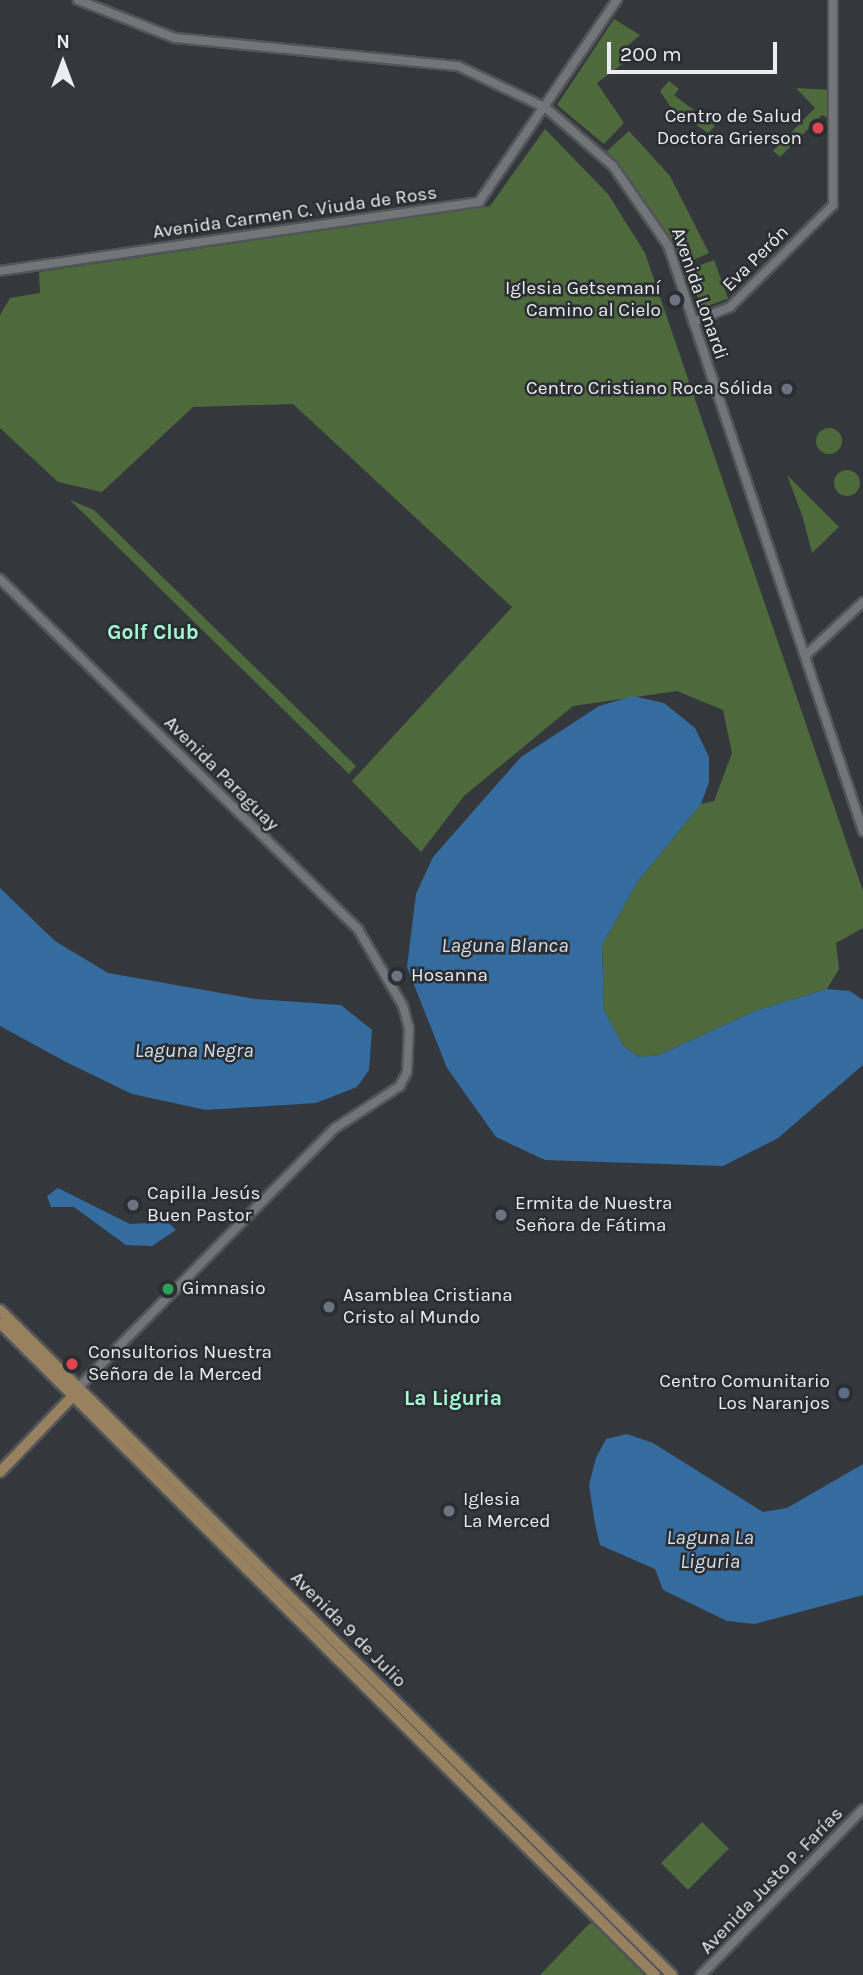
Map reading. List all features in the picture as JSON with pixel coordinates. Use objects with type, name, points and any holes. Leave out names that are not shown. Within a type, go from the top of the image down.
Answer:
[{"type":"main road","name":"Avenida 9 de Julio","points":[[0,1310],[75,1392],[655,1975]]},
{"type":"main road","name":"Avenida 9 de Julio","points":[[0,1323],[75,1392],[672,1975]]},
{"type":"main road","points":[[0,1472],[75,1392]]},
{"type":"street","name":"Avenida Lonardi","points":[[78,0],[175,38],[430,59],[546,108],[613,166],[644,204],[668,245],[863,831]]},
{"type":"street","name":"Avenida Carmen C. Viuda de Ross","points":[[0,271],[480,202],[617,0]]},
{"type":"street","name":"Eva Perón","points":[[693,322],[730,307],[833,205],[833,0]]},
{"type":"street","name":"Avenida Paraguay","points":[[0,579],[358,929],[403,1006],[409,1053],[400,1086],[335,1128],[75,1392]]},
{"type":"street","points":[[806,655],[863,601]]},
{"type":"street","name":"Avenida Justo P. Farías","points":[[703,1975],[863,1809]]},
{"type":"green space","points":[[614,19],[640,35],[626,47],[634,55],[597,83],[624,123],[604,144],[557,105]]},
{"type":"green space","points":[[669,81],[679,89],[674,95],[715,126],[708,133],[670,106],[660,91]]},
{"type":"green space","points":[[796,88],[831,90],[830,119],[822,115],[780,157],[773,151],[815,108]]},
{"type":"green space","points":[[545,129],[608,194],[645,253],[863,891],[863,928],[836,943],[839,969],[827,989],[757,1010],[659,1055],[639,1057],[623,1046],[604,1010],[602,945],[638,881],[701,804],[714,801],[732,753],[723,710],[677,691],[573,706],[464,796],[421,852],[352,781],[512,607],[293,404],[193,407],[102,492],[58,482],[0,428],[0,315],[10,298],[40,293],[39,272],[490,206]]},
{"type":"green space","points":[[629,131],[670,176],[709,253],[687,263],[607,151]]},
{"type":"green space","points":[[714,260],[728,299],[702,308],[688,270]]},
{"type":"green space","points":[[829,428],[838,432],[842,441],[838,450],[829,454],[820,450],[816,441],[820,432]]},
{"type":"green space","points":[[847,470],[856,474],[860,483],[856,492],[847,496],[838,492],[834,483],[838,474]]},
{"type":"green space","points":[[787,475],[839,527],[812,553],[803,518]]},
{"type":"green space","points":[[70,500],[94,510],[356,766],[349,774]]},
{"type":"green space","points":[[702,1822],[729,1849],[688,1890],[661,1863]]},
{"type":"green space","points":[[597,1922],[650,1975],[540,1975],[589,1924]]},
{"type":"water","name":"Laguna Blanca","points":[[633,696],[664,703],[695,728],[709,757],[709,782],[701,804],[638,881],[602,945],[604,1010],[623,1046],[639,1057],[659,1055],[757,1010],[827,989],[850,991],[863,1000],[863,1065],[778,1138],[723,1166],[545,1160],[496,1137],[447,1068],[407,967],[416,894],[433,857],[521,757],[599,706]]},
{"type":"water","name":"Laguna Negra","points":[[0,888],[55,941],[108,973],[255,999],[341,1005],[372,1030],[369,1070],[357,1087],[316,1103],[206,1110],[132,1094],[66,1062],[0,1026]]},
{"type":"water","points":[[58,1188],[130,1224],[168,1222],[176,1230],[152,1246],[126,1245],[74,1207],[51,1207],[47,1196]]},
{"type":"water","name":"Laguna La Liguria","points":[[627,1434],[653,1443],[763,1512],[787,1508],[863,1464],[863,1595],[755,1624],[727,1621],[663,1590],[655,1569],[600,1545],[595,1524],[589,1485],[596,1458],[606,1439]]},
{"type":"place","name":"Centro de Salud Doctora Grierson","points":[[818,128]]},
{"type":"place","name":"Iglesia Getsemaní Camino al Cielo","points":[[675,300]]},
{"type":"place","name":"Centro Cristiano Roca Sólida","points":[[787,389]]},
{"type":"place","name":"Hosanna","points":[[397,976]]},
{"type":"place","name":"Capilla Jesús Buen Pastor","points":[[133,1205]]},
{"type":"place","name":"Ermita de Nuestra Señora de Fátima","points":[[501,1215]]},
{"type":"place","name":"Gimnasio","points":[[168,1289]]},
{"type":"place","name":"Asamblea Cristiana Cristo al Mundo","points":[[329,1307]]},
{"type":"place","name":"Consultorios Nuestra Señora de la Merced","points":[[72,1364]]},
{"type":"place","name":"Centro Comunitario Los Naranjos","points":[[844,1393]]},
{"type":"place","name":"Iglesia La Merced","points":[[449,1511]]},
{"type":"district","name":"Golf Club","points":[[153,632]]},
{"type":"district","name":"La Liguria","points":[[453,1398]]}]
